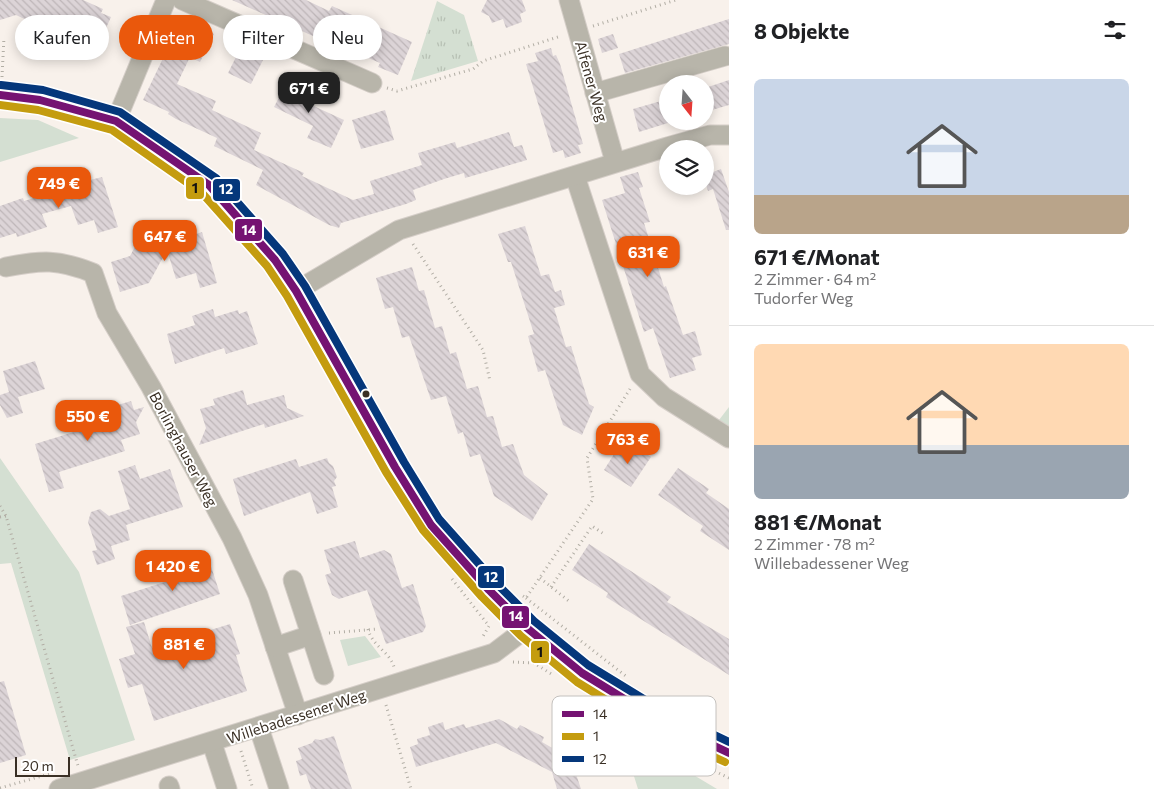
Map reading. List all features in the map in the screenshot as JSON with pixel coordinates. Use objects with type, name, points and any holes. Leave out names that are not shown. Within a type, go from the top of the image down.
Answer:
[{"type":"street","points":[[116,122],[166,0]]},
{"type":"street","points":[[182,0],[372,82]]},
{"type":"street","name":"Alfener Weg","points":[[569,0],[615,162]]},
{"type":"street","points":[[595,93],[725,56]]},
{"type":"street","points":[[1,95],[40,100],[116,122],[208,184],[275,260],[296,291],[395,467],[431,525],[526,628],[582,673],[619,696]]},
{"type":"street","points":[[296,291],[402,229],[576,176],[615,162],[710,135],[729,136]]},
{"type":"street","points":[[576,176],[640,374],[664,397],[729,438]]},
{"type":"street","name":"Borlinghauser Weg","points":[[6,267],[37,260],[69,263],[93,273],[107,313],[151,388],[232,538],[258,595],[298,715]]},
{"type":"street","points":[[294,580],[324,675]]},
{"type":"street","name":"Willebadessener Weg","points":[[56,781],[81,773],[214,749],[261,734],[298,715],[494,653],[526,628]]},
{"type":"street","points":[[275,647],[311,635]]},
{"type":"street","points":[[261,734],[279,789]]},
{"type":"street","points":[[716,748],[729,754]]},
{"type":"street","points":[[214,749],[226,786]]},
{"type":"path","points":[[372,82],[397,91],[473,69],[483,61],[676,0]]},
{"type":"path","points":[[1,95],[4,37]]},
{"type":"path","points":[[402,229],[484,350],[490,381]]},
{"type":"path","points":[[526,598],[594,499],[587,458],[640,374]]},
{"type":"path","points":[[0,506],[6,516],[81,773]]},
{"type":"path","points":[[0,518],[6,516]]},
{"type":"path","points":[[551,587],[592,526],[604,534]]},
{"type":"path","points":[[448,574],[489,626],[478,644]]},
{"type":"path","points":[[540,578],[570,602]]},
{"type":"path","points":[[472,604],[489,590]]},
{"type":"path","points":[[520,593],[633,682]]},
{"type":"path","points":[[311,635],[378,628]]},
{"type":"path","points":[[368,630],[372,639],[391,657],[395,670],[386,672]]},
{"type":"path","points":[[503,665],[512,662],[534,663],[559,679]]},
{"type":"path","points":[[378,707],[395,701]]},
{"type":"path","points":[[386,704],[411,789]]},
{"type":"path","points":[[214,749],[240,748],[261,734]]},
{"type":"path","points":[[240,748],[253,789]]},
{"type":"path","points":[[81,773],[87,762]]},
{"type":"path","points":[[226,786],[272,767]]},
{"type":"path","points":[[70,768],[81,773]]},
{"type":"path","points":[[716,772],[729,778]]},
{"type":"path","points":[[0,788],[56,781]]},
{"type":"green space","points":[[437,1],[464,15],[478,61],[411,81]]},
{"type":"green space","points":[[0,118],[38,120],[79,138],[0,162]]},
{"type":"green space","points":[[729,407],[729,426],[719,420]]},
{"type":"green space","points":[[0,458],[79,572],[135,740],[70,760],[11,563],[0,564]]},
{"type":"green space","points":[[365,636],[381,657],[348,666],[340,640]]},
{"type":"green space","points":[[634,776],[695,776],[717,789],[638,789]]},
{"type":"building","points":[[0,0],[83,0],[103,9],[101,13],[106,15],[15,15],[0,20]]},
{"type":"building","points":[[232,0],[306,0],[329,11],[332,6],[352,15],[313,15],[313,36],[303,32],[303,15],[266,15]]},
{"type":"building","points":[[487,0],[522,0],[526,11],[520,14],[522,22],[506,28],[503,19],[492,23],[489,16],[481,12]]},
{"type":"building","points":[[729,19],[729,44],[625,73],[619,54]]},
{"type":"building","points":[[382,28],[412,42],[398,75],[378,67],[380,63],[373,60],[382,60]]},
{"type":"building","points":[[613,34],[618,48],[602,53],[598,39]]},
{"type":"building","points":[[551,48],[553,56],[556,55],[560,64],[583,144],[578,145],[581,153],[565,158],[563,150],[553,153],[526,64],[538,61],[535,53]]},
{"type":"building","points":[[162,60],[189,60],[177,84],[216,101],[212,110],[261,133],[254,150],[304,173],[302,176],[353,200],[374,194],[370,181],[422,165],[418,153],[455,142],[457,148],[509,132],[514,147],[522,145],[527,160],[465,178],[464,173],[413,190],[416,200],[341,223],[339,228],[329,225],[256,185],[263,170],[214,146],[217,138],[176,119],[168,114],[169,112],[143,100]]},
{"type":"building","points":[[234,60],[263,60],[251,84],[228,73]]},
{"type":"building","points":[[288,80],[310,91],[305,102],[344,120],[331,148],[307,138],[313,126],[274,107]]},
{"type":"building","points":[[729,80],[729,105],[714,109],[714,85]]},
{"type":"building","points":[[659,102],[659,126],[639,132],[633,109]]},
{"type":"building","points":[[385,110],[394,140],[361,149],[352,120]]},
{"type":"building","points":[[721,169],[729,192],[729,230],[726,230],[714,192],[714,172]]},
{"type":"building","points":[[638,172],[643,187],[639,188],[650,222],[644,223],[664,287],[666,286],[683,335],[695,331],[702,355],[692,358],[696,370],[670,378],[653,328],[644,332],[602,200],[625,193],[620,177]]},
{"type":"building","points":[[102,177],[118,227],[98,233],[94,220],[78,225],[71,206],[42,214],[47,227],[17,237],[16,233],[0,238],[0,206],[23,198],[24,201],[53,192],[49,182],[76,189],[87,185],[90,180]]},
{"type":"building","points":[[525,226],[541,276],[549,274],[555,292],[561,290],[565,305],[554,308],[566,347],[571,346],[589,404],[594,407],[582,435],[563,425],[545,370],[538,372],[528,336],[534,334],[511,262],[508,262],[498,234]]},
{"type":"building","points":[[202,232],[217,283],[200,288],[196,273],[176,279],[167,250],[149,283],[120,292],[111,262],[130,256],[137,243],[162,236],[165,244]]},
{"type":"building","points":[[412,267],[419,291],[424,290],[435,328],[442,326],[450,354],[456,352],[467,389],[478,386],[487,417],[493,416],[502,447],[513,444],[524,475],[548,494],[532,521],[494,496],[480,454],[470,457],[463,432],[458,434],[446,396],[431,400],[409,336],[402,338],[393,307],[385,309],[376,278]]},
{"type":"building","points":[[213,309],[215,317],[238,310],[239,314],[247,311],[258,344],[226,354],[224,348],[175,364],[167,334],[195,325],[192,316]]},
{"type":"building","points":[[35,361],[45,389],[18,397],[23,413],[7,418],[0,405],[0,395],[9,392],[3,371]]},
{"type":"building","points":[[243,390],[247,405],[284,395],[287,408],[304,416],[265,428],[264,424],[199,445],[206,428],[200,409],[215,405],[213,399]]},
{"type":"building","points":[[131,401],[134,410],[144,407],[136,422],[140,434],[121,440],[125,451],[59,472],[64,488],[49,492],[35,444],[87,428],[85,421],[93,419],[91,413]]},
{"type":"building","points":[[629,443],[651,457],[631,487],[604,470],[616,451],[622,454]]},
{"type":"building","points":[[327,458],[333,466],[337,477],[334,481],[336,486],[332,487],[338,507],[317,514],[310,492],[244,516],[233,479],[296,459],[299,467]]},
{"type":"building","points":[[135,465],[140,479],[170,469],[183,507],[126,525],[130,540],[111,546],[115,559],[97,565],[92,551],[97,550],[88,522],[91,512],[100,509],[109,516],[130,509],[118,471]]},
{"type":"building","points":[[678,468],[709,489],[706,493],[729,509],[729,550],[700,531],[703,526],[658,495]]},
{"type":"building","points":[[355,541],[360,558],[384,550],[391,554],[402,588],[413,584],[426,626],[423,632],[386,644],[367,590],[339,599],[332,595],[325,575],[331,573],[324,550]]},
{"type":"building","points":[[589,544],[671,597],[667,602],[729,639],[729,675],[606,597],[608,593],[572,570]]},
{"type":"building","points":[[208,557],[220,594],[130,625],[121,596],[165,582],[162,573]]},
{"type":"building","points":[[144,622],[152,648],[230,624],[240,654],[236,655],[247,691],[154,721],[142,684],[128,688],[119,659],[135,654],[126,627]]},
{"type":"building","points":[[4,681],[26,755],[0,763],[0,682]]},
{"type":"building","points":[[499,719],[517,729],[520,725],[544,737],[542,742],[552,748],[552,772],[496,743],[416,767],[410,747],[418,744],[417,739],[430,735],[428,727],[443,722],[445,730],[464,724],[466,728]]},
{"type":"building","points":[[334,736],[352,789],[311,789],[306,774],[300,776],[296,761],[302,759],[298,748],[312,743],[315,739],[320,740]]},
{"type":"building","points":[[553,776],[577,776],[581,789],[557,789]]},
{"type":"transit line","name":"12","points":[[1,85],[43,90],[120,112],[216,178],[283,254],[305,286],[404,462],[439,519],[496,583],[534,621],[588,665],[639,696]]},
{"type":"transit line","name":"14","points":[[0,95],[40,100],[116,121],[209,185],[275,260],[296,291],[395,467],[431,525],[489,590],[527,628],[582,673],[619,696]]},
{"type":"transit line","name":"1","points":[[0,105],[38,110],[112,130],[202,193],[267,266],[287,296],[386,472],[423,530],[482,597],[521,636],[577,682],[600,696]]},
{"type":"transit line","name":"12","points":[[716,736],[729,742]]},
{"type":"transit line","name":"14","points":[[716,747],[729,753]]},
{"type":"transit line","name":"1","points":[[716,758],[725,762]]}]
